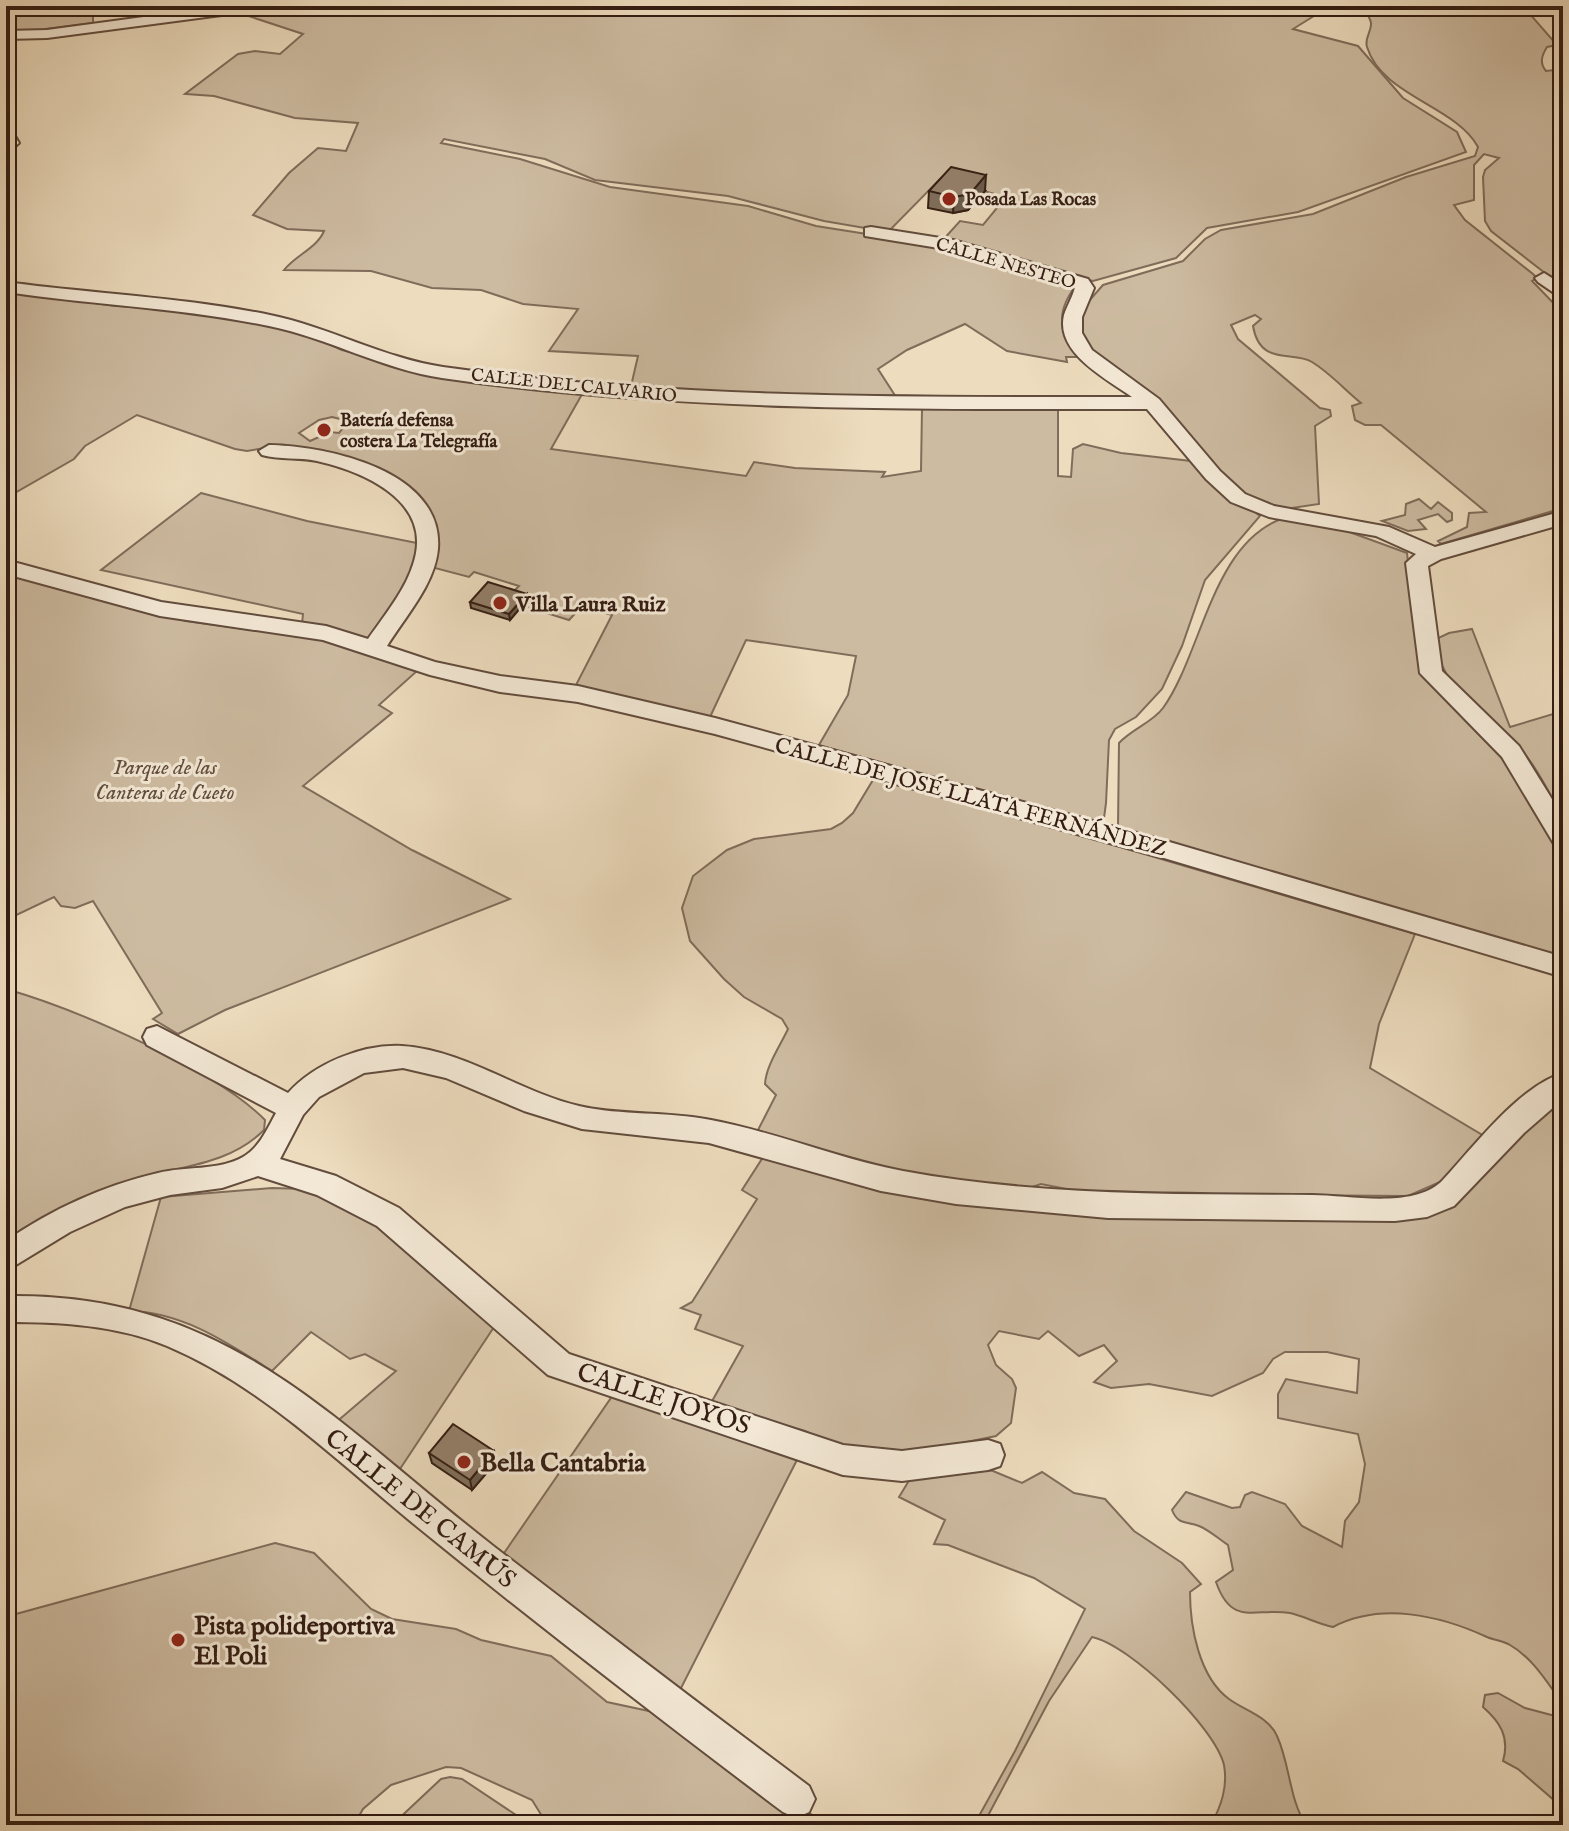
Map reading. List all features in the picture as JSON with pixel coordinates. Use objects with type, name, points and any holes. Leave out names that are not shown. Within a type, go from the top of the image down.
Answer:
[{"type":"street","points":[[6,35],[47,34],[127,21],[229,10]]},
{"type":"street","points":[[47,34],[64,37]]},
{"type":"street","points":[[6,134],[11,143],[6,149]]},
{"type":"street","name":"CALLE NESTEO","points":[[871,232],[953,245],[1082,283],[1085,288],[1073,317],[1073,333],[1084,353],[1152,403],[1213,475],[1238,498],[1269,511],[1382,531],[1433,554]]},
{"type":"street","points":[[1544,278],[1563,294]]},
{"type":"street","name":"CALLE DEL CALVARIO","points":[[6,287],[92,300],[185,306],[268,320],[303,328],[369,353],[440,372],[718,399],[821,403],[1152,403]]},
{"type":"street","points":[[269,451],[294,452],[370,470],[402,490],[419,512],[428,537],[423,565],[374,648]]},
{"type":"street","points":[[1563,517],[1433,554],[1417,563],[1431,673],[1511,752],[1563,838]]},
{"type":"street","name":"CALLE DE JOSÉ LLATA FERNÁNDEZ","points":[[6,567],[160,609],[317,631],[430,668],[500,684],[553,689],[715,726],[1166,850],[1563,967]]},
{"type":"street","points":[[157,1037],[292,1108]]},
{"type":"street","points":[[6,1258],[43,1231],[102,1201],[256,1164],[274,1145],[292,1108],[304,1095],[350,1067],[380,1058],[401,1057],[446,1068],[578,1117],[706,1130],[763,1144],[840,1170],[905,1184],[1109,1206],[1380,1207],[1438,1200],[1529,1111],[1563,1084]]},
{"type":"street","name":"CALLE JOYOS","points":[[256,1164],[343,1191],[388,1217],[559,1365],[843,1460],[902,1466],[988,1455]]},
{"type":"street","name":"CALLE DE CAMÚS","points":[[6,1309],[62,1309],[124,1317],[180,1337],[264,1383],[568,1627],[796,1799]]},
{"type":"green space","points":[[6,6],[98,6],[98,12],[93,13],[93,23],[6,34]]},
{"type":"green space","points":[[135,6],[243,6],[132,18]]},
{"type":"green space","points":[[257,6],[1330,6],[1293,29],[1358,46],[1403,98],[1457,132],[1466,152],[1298,212],[1207,228],[1176,258],[1093,281],[942,241],[960,221],[983,225],[1006,197],[940,179],[888,232],[824,221],[728,196],[595,180],[545,159],[444,139],[441,143],[520,159],[610,187],[748,206],[816,226],[943,246],[1076,285],[1064,305],[1062,321],[1079,357],[1066,357],[1067,362],[1007,351],[965,324],[907,350],[878,369],[896,397],[707,393],[631,386],[638,356],[549,351],[578,309],[523,304],[481,290],[432,288],[371,271],[284,270],[324,231],[287,229],[253,215],[289,173],[318,148],[346,151],[358,123],[295,118],[214,96],[185,94],[238,54],[255,51],[280,54],[303,34],[233,11]]},
{"type":"green space","points":[[1363,6],[1523,6],[1557,45],[1547,47],[1542,65],[1546,71],[1563,69],[1563,103],[1556,107],[1563,110],[1563,287],[1491,231],[1485,221],[1483,177],[1485,170],[1499,158],[1484,154],[1474,165],[1474,200],[1454,205],[1465,220],[1533,274],[1537,278],[1532,281],[1563,313],[1563,508],[1441,544],[1438,541],[1467,527],[1469,513],[1486,512],[1381,425],[1365,425],[1355,420],[1352,406],[1361,403],[1319,366],[1304,359],[1278,355],[1262,347],[1253,326],[1261,319],[1255,315],[1231,325],[1238,339],[1320,408],[1330,410],[1331,416],[1315,426],[1319,504],[1285,509],[1245,495],[1092,351],[1083,338],[1081,310],[1103,285],[1183,261],[1205,239],[1221,230],[1313,214],[1406,177],[1475,156],[1478,147],[1468,133],[1388,78],[1375,64],[1366,41],[1371,23]]},
{"type":"green space","points":[[6,290],[115,306],[181,310],[296,329],[342,350],[389,362],[585,389],[551,449],[746,476],[754,462],[795,468],[885,472],[882,477],[921,471],[922,408],[1058,409],[1058,476],[1071,477],[1073,449],[1083,444],[1121,453],[1191,461],[1260,516],[1205,580],[1182,646],[1162,689],[1136,717],[1115,729],[1109,740],[1106,803],[1104,818],[1099,824],[819,745],[848,695],[856,656],[746,640],[710,717],[576,685],[612,615],[582,606],[569,620],[524,606],[529,598],[512,593],[519,586],[474,572],[469,577],[431,567],[399,482],[277,446],[247,451],[235,449],[137,415],[85,446],[74,459],[6,498]],"holes":[[[332,417],[344,420],[344,427],[339,433],[330,432],[310,441],[299,433],[319,420]]]},
{"type":"green space","points":[[201,493],[307,521],[422,544],[421,559],[375,639],[370,641],[333,628],[302,624],[303,614],[101,570]]},
{"type":"green space","points":[[1419,499],[1431,509],[1438,502],[1452,513],[1452,520],[1447,522],[1438,514],[1418,520],[1426,529],[1408,531],[1382,521],[1405,515],[1406,504]]},
{"type":"green space","points":[[1284,518],[1344,530],[1407,553],[1417,649],[1502,750],[1563,854],[1563,959],[1118,828],[1119,743],[1163,708],[1188,659],[1224,574],[1240,550],[1260,531]]},
{"type":"green space","name":"Parque de las Canteras de Cueto","points":[[6,574],[186,621],[328,640],[417,671],[379,705],[392,713],[303,786],[412,850],[510,899],[225,1010],[178,1034],[153,1019],[162,1013],[93,901],[75,908],[61,906],[54,897],[6,920]]},
{"type":"green space","points":[[1472,629],[1510,727],[1563,711],[1563,818],[1520,747],[1464,696],[1438,657],[1434,640],[1449,633]]},
{"type":"green space","points":[[876,775],[1415,934],[1379,1024],[1370,1068],[1484,1136],[1440,1182],[1408,1196],[1254,1195],[1197,1200],[1087,1193],[1041,1184],[1029,1188],[908,1178],[756,1134],[776,1095],[765,1084],[766,1077],[788,1029],[782,1019],[744,997],[690,941],[682,908],[693,876],[727,850],[754,839],[831,829],[853,813]]},
{"type":"green space","points":[[6,989],[106,1026],[180,1061],[242,1101],[265,1120],[264,1130],[230,1153],[112,1189],[6,1251]]},
{"type":"green space","points":[[1563,1097],[1563,1704],[1540,1672],[1518,1650],[1449,1623],[1390,1613],[1351,1619],[1333,1627],[1290,1613],[1237,1610],[1222,1596],[1216,1582],[1233,1570],[1228,1545],[1203,1528],[1174,1515],[1172,1510],[1186,1492],[1232,1508],[1240,1507],[1245,1495],[1252,1492],[1285,1504],[1302,1526],[1342,1547],[1345,1521],[1359,1502],[1365,1464],[1358,1434],[1278,1418],[1278,1394],[1286,1379],[1357,1393],[1359,1359],[1327,1352],[1285,1352],[1273,1359],[1263,1373],[1212,1396],[1149,1384],[1111,1388],[1094,1382],[1117,1361],[1104,1345],[1079,1356],[1048,1331],[1039,1339],[999,1331],[988,1345],[996,1365],[1012,1379],[1016,1388],[1011,1423],[996,1436],[918,1452],[833,1445],[805,1431],[711,1403],[743,1346],[695,1329],[701,1315],[681,1308],[692,1302],[757,1199],[742,1190],[765,1154],[913,1197],[995,1208],[1189,1220],[1399,1218],[1452,1208],[1511,1143]]},
{"type":"green space","points":[[272,1188],[305,1189],[349,1203],[496,1324],[394,1478],[334,1424],[396,1371],[365,1354],[350,1359],[311,1332],[272,1371],[222,1340],[186,1323],[129,1311],[161,1197]]},
{"type":"green space","points":[[613,1395],[802,1450],[677,1696],[502,1556]]},
{"type":"green space","points":[[962,1465],[993,1471],[1022,1483],[1042,1472],[1074,1493],[1105,1499],[1134,1531],[1182,1563],[1201,1584],[1190,1592],[1194,1635],[1203,1665],[1219,1690],[1273,1729],[1296,1804],[1306,1825],[1211,1825],[1221,1803],[1224,1765],[1205,1730],[1148,1671],[1108,1643],[1092,1637],[1049,1701],[983,1825],[974,1825],[1015,1751],[1085,1609],[1034,1578],[948,1545],[934,1544],[945,1520],[899,1497],[913,1474]]},
{"type":"green space","points":[[275,1543],[314,1553],[371,1609],[392,1619],[456,1629],[481,1640],[551,1656],[607,1702],[658,1713],[796,1813],[809,1813],[829,1825],[555,1825],[545,1821],[532,1800],[461,1768],[446,1767],[391,1785],[363,1809],[354,1825],[6,1825],[6,1622],[16,1614]]},
{"type":"green space","points":[[1498,1693],[1525,1708],[1563,1718],[1563,1808],[1518,1769],[1503,1761],[1505,1745],[1502,1731],[1483,1707],[1485,1695]]},
{"type":"green space","points":[[441,1779],[462,1779],[531,1825],[392,1825]]},
{"type":"building","points":[[951,167],[986,175],[970,194],[954,197],[929,191]]},
{"type":"building","name":"Villa Laura Ruiz","points":[[488,582],[527,594],[509,614],[470,602]]},
{"type":"building","name":"Bella Cantabria","points":[[453,1424],[494,1451],[470,1480],[429,1453]]},
{"type":"place","name":"Posada Las Rocas","points":[[949,199]]},
{"type":"place","name":"Batería defensa costera La Telegrafía","points":[[324,430]]},
{"type":"place","name":"Villa Laura Ruiz","points":[[500,603]]},
{"type":"place","name":"Bella Cantabria","points":[[464,1462]]},
{"type":"place","name":"Pista polideportiva El Poli","points":[[178,1640]]}]
